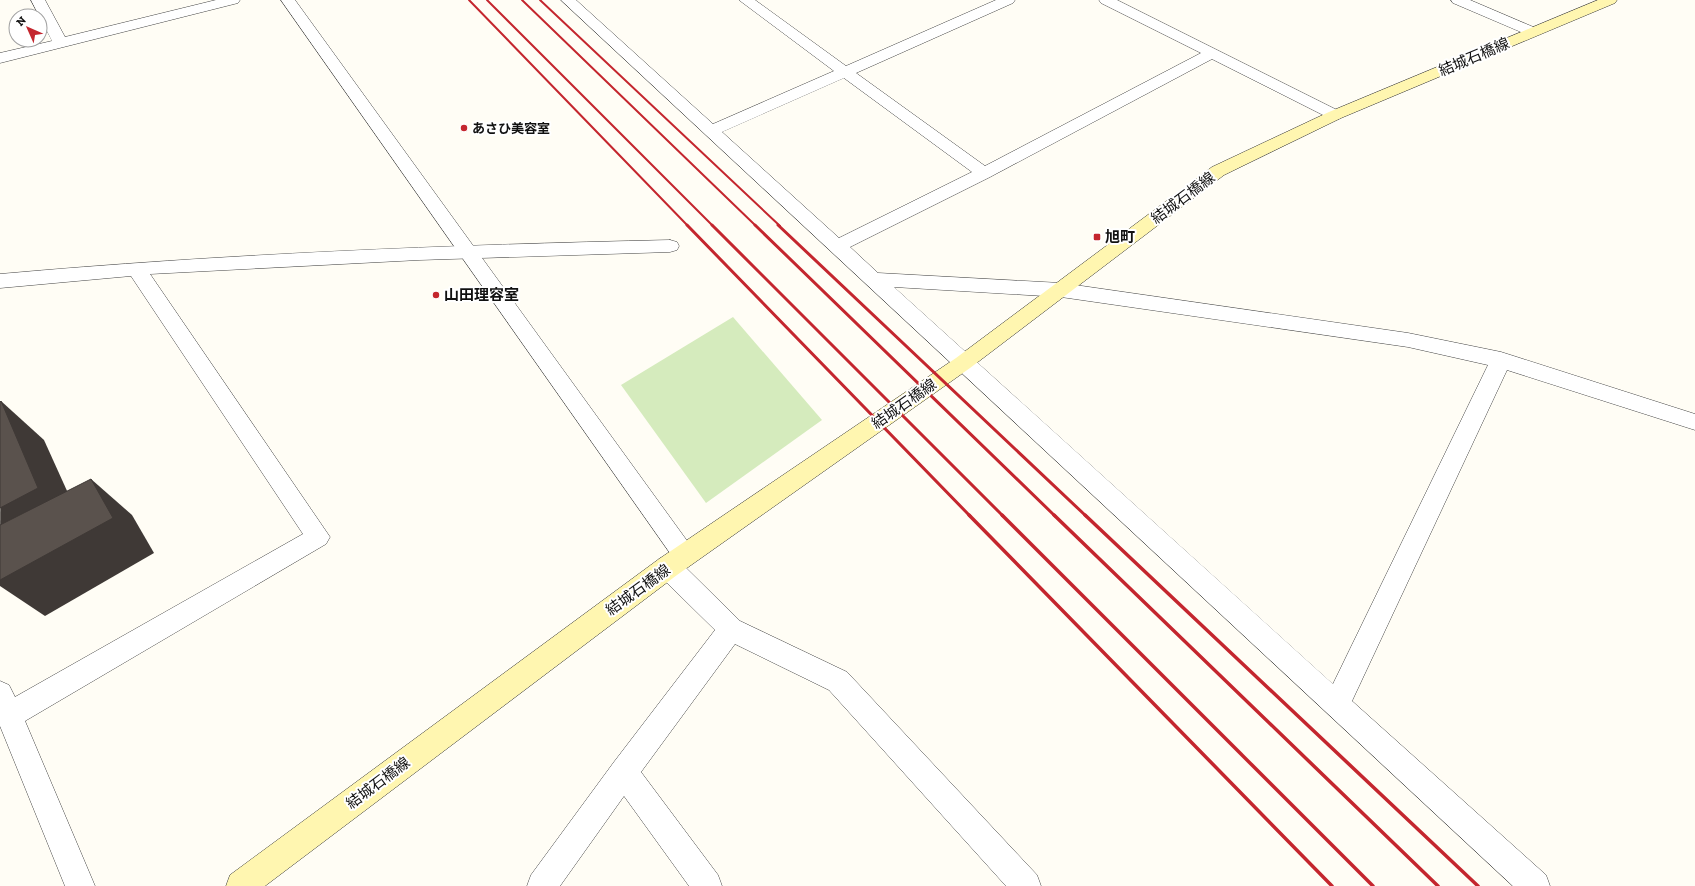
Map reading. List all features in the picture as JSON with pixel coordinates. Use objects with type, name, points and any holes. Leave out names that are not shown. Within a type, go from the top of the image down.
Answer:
[{"type":"main road","name":"結城石橋線","points":[[241,886],[676,562],[962,363],[1218,171],[1335,115],[1610,0]]},
{"type":"street","points":[[38,0],[60,42]]},
{"type":"street","points":[[0,58],[233,0]]},
{"type":"street","points":[[288,0],[465,251],[676,562],[730,629],[838,681],[1026,886]]},
{"type":"street","points":[[568,0],[712,131],[962,363],[1535,886]]},
{"type":"street","points":[[746,0],[984,172]]},
{"type":"street","points":[[712,131],[1008,0]]},
{"type":"street","points":[[1106,0],[1335,115]]},
{"type":"street","points":[[1458,0],[1533,32]]},
{"type":"street","points":[[836,247],[1213,53]]},
{"type":"street","points":[[0,281],[136,269],[465,251],[670,246]]},
{"type":"street","points":[[80,886],[4,704],[318,537],[136,269]]},
{"type":"street","points":[[871,279],[1061,290],[1408,340],[1501,360],[1695,422]]},
{"type":"street","points":[[1337,704],[1501,360]]},
{"type":"street","points":[[542,886],[730,629]]},
{"type":"street","points":[[624,772],[707,886]]},
{"type":"green space","points":[[733,317],[822,420],[706,503],[621,385]]},
{"type":"building","points":[[1,401],[38,488],[0,508],[0,402]]},
{"type":"building","points":[[91,479],[113,518],[0,580],[0,525]]},
{"type":"railway","points":[[469,0],[688,226]]},
{"type":"railway","points":[[487,0],[1373,886]]},
{"type":"railway","points":[[522,0],[756,226]]},
{"type":"railway","points":[[540,0],[780,226]]},
{"type":"railway","points":[[687,225],[970,516]]},
{"type":"railway","points":[[755,225],[1055,516]]},
{"type":"railway","points":[[778,225],[1086,516]]},
{"type":"railway","points":[[969,515],[1332,886]]},
{"type":"railway","points":[[1054,515],[1438,886]]},
{"type":"railway","points":[[1085,515],[1478,886]]},
{"type":"place","name":"あさひ美容室","points":[[464,128]]},
{"type":"place","name":"旭町","points":[[1097,237]]},
{"type":"place","name":"山田理容室","points":[[436,295]]}]
